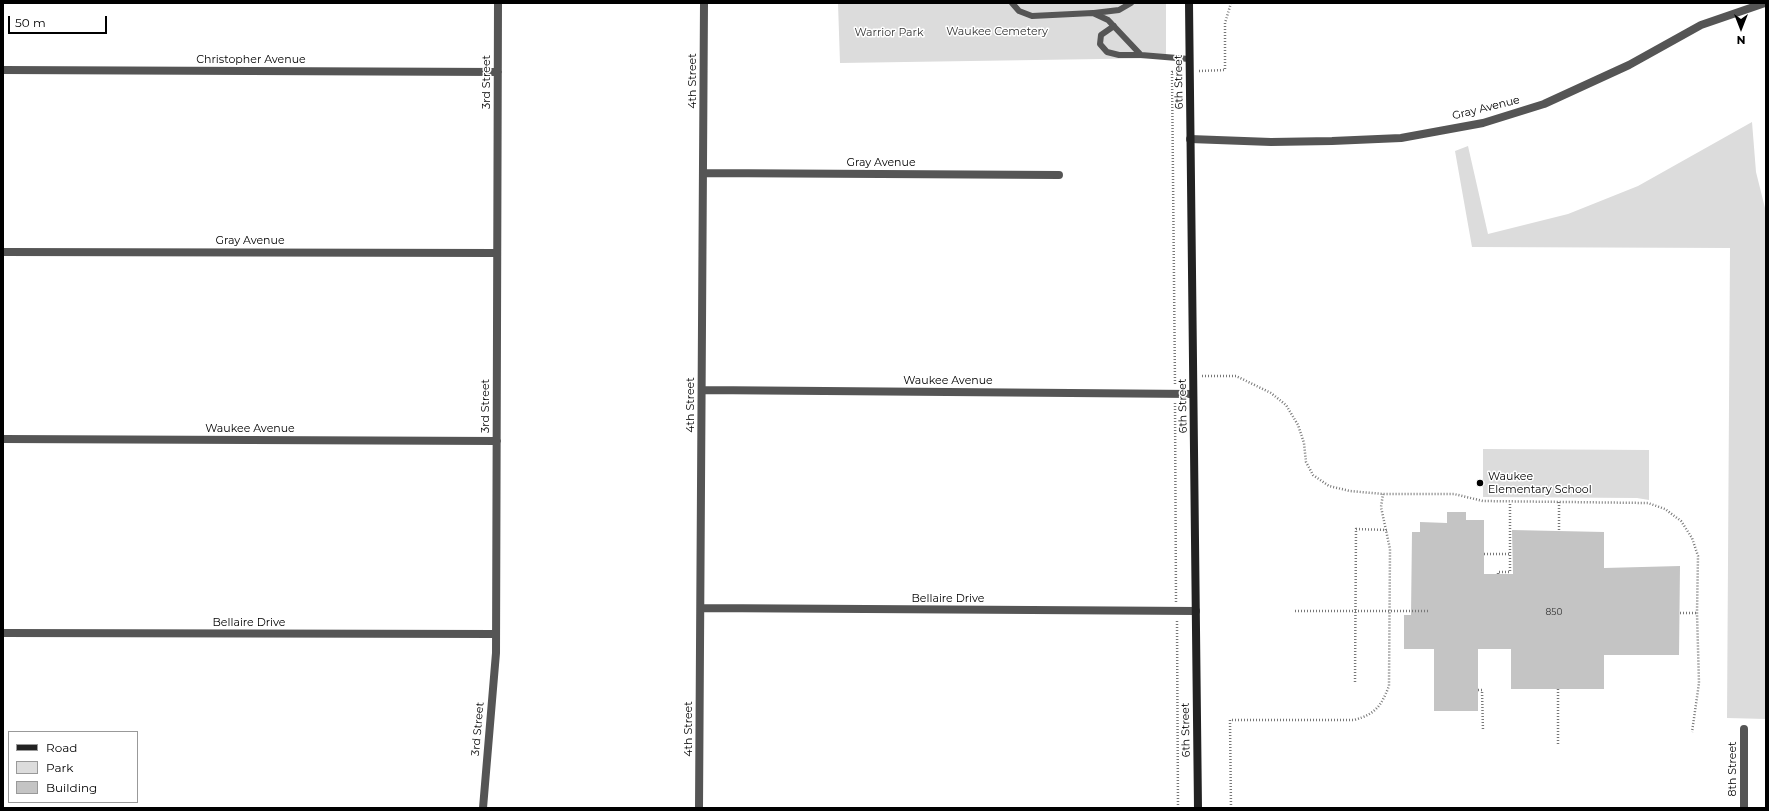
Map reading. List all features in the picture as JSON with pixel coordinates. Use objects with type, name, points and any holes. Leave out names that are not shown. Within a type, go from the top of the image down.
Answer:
[{"type":"main road","name":"6th Street","points":[[1189,3],[1198,808]]},
{"type":"street","name":"3rd Street","points":[[483,808],[496,634],[498,3]]},
{"type":"street","name":"4th Street","points":[[699,808],[704,3]]},
{"type":"street","name":"Gray Avenue","points":[[1190,139],[1271,142],[1401,138],[1483,123],[1544,104],[1629,65],[1701,25],[1764,3]]},
{"type":"street","name":"Christopher Avenue","points":[[3,70],[498,72]]},
{"type":"street","name":"Gray Avenue","points":[[703,173],[1059,175]]},
{"type":"street","name":"Gray Avenue","points":[[3,252],[497,253]]},
{"type":"street","name":"Waukee Avenue","points":[[702,390],[1193,394]]},
{"type":"street","name":"Waukee Avenue","points":[[3,439],[497,441]]},
{"type":"street","name":"Bellaire Drive","points":[[701,608],[1196,612]]},
{"type":"street","name":"Bellaire Drive","points":[[3,633],[496,634]]},
{"type":"street","name":"8th Street","points":[[1744,729],[1744,808]]},
{"type":"lane","points":[[1012,3],[1019,11],[1032,16],[1119,10],[1131,3]]},
{"type":"lane","points":[[1092,13],[1108,20],[1141,55]]},
{"type":"lane","points":[[1114,26],[1101,35],[1100,44],[1107,52],[1119,56],[1141,55],[1189,59]]},
{"type":"path","points":[[1203,71],[1225,70],[1225,24],[1231,3]]},
{"type":"path","points":[[1172,72],[1175,386]]},
{"type":"path","points":[[1175,376],[1182,376]]},
{"type":"path","points":[[1210,376],[1236,376],[1271,393],[1286,405],[1298,425],[1304,443],[1306,462],[1313,475],[1329,486],[1350,491],[1383,494],[1454,494],[1483,501],[1648,503],[1665,509],[1681,521],[1692,538],[1698,556],[1697,613],[1699,683],[1692,732]]},
{"type":"path","points":[[1231,808],[1230,720],[1354,720],[1365,717],[1377,710],[1385,698],[1389,686],[1390,549],[1387,530],[1380,507],[1383,494]]},
{"type":"path","points":[[1498,574],[1498,572],[1510,572],[1510,502]]},
{"type":"path","points":[[1559,502],[1559,531]]},
{"type":"path","points":[[1355,682],[1356,529],[1387,530]]},
{"type":"path","points":[[1484,554],[1510,554]]},
{"type":"path","points":[[1296,611],[1428,611]]},
{"type":"path","points":[[1680,613],[1697,613]]},
{"type":"path","points":[[1558,689],[1558,745]]},
{"type":"path","points":[[1478,690],[1482,690],[1483,731]]},
{"type":"green space","name":"Waukee Cemetery","points":[[838,3],[1166,3],[1166,58],[840,63]]},
{"type":"green space","points":[[1752,122],[1756,172],[1766,212],[1766,719],[1727,718],[1730,248],[1472,247],[1455,151],[1468,146],[1488,234],[1568,214],[1638,186]]},
{"type":"green space","points":[[1483,449],[1649,450],[1649,500],[1637,498],[1483,497]]},
{"type":"building","points":[[1447,512],[1466,512],[1466,520],[1484,520],[1484,574],[1513,574],[1512,530],[1604,532],[1604,568],[1680,566],[1679,655],[1604,655],[1604,689],[1511,689],[1511,649],[1478,649],[1478,711],[1434,711],[1434,649],[1404,649],[1404,615],[1411,615],[1412,532],[1420,532],[1420,522],[1447,523]]},
{"type":"place","name":"Waukee Elementary School","points":[[1480,483]]},
{"type":"park label","name":"Warrior Park","points":[[889,33]]}]
